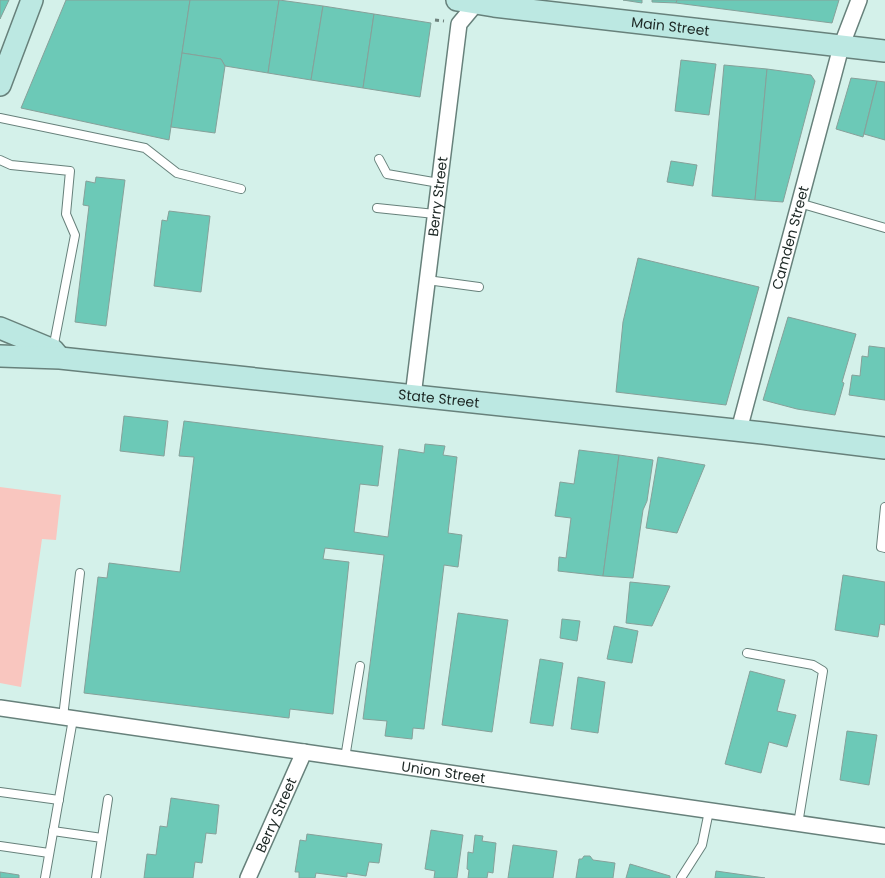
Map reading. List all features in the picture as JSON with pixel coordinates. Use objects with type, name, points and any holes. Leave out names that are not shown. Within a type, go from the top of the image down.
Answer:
[{"type":"street","points":[[0,85],[32,0]]},
{"type":"street","name":"Camden Street","points":[[739,430],[841,47],[859,0]]},
{"type":"street","name":"Main Street","points":[[471,1],[885,51]]},
{"type":"street","name":"Berry Street","points":[[413,396],[459,24],[471,1]]},
{"type":"street","name":"State Street","points":[[0,328],[57,354],[413,396],[739,430],[885,448]]},
{"type":"street","points":[[0,356],[57,354]]},
{"type":"street","name":"Union Street","points":[[0,708],[885,836]]},
{"type":"street","name":"Berry Street","points":[[248,878],[304,752]]},
{"type":"lane","points":[[0,118],[145,148],[177,174],[242,189]]},
{"type":"lane","points":[[379,159],[387,174],[439,183]]},
{"type":"lane","points":[[0,160],[11,165],[70,171],[66,214],[75,235],[57,354]]},
{"type":"lane","points":[[799,203],[885,228]]},
{"type":"lane","points":[[378,208],[435,214]]},
{"type":"lane","points":[[427,280],[480,287]]},
{"type":"lane","points":[[885,507],[881,547],[885,548]]},
{"type":"lane","points":[[45,878],[59,800],[80,573]]},
{"type":"lane","points":[[747,654],[813,665],[823,671],[798,824]]},
{"type":"lane","points":[[345,758],[360,666]]},
{"type":"lane","points":[[0,792],[59,800]]},
{"type":"lane","points":[[96,878],[108,799]]},
{"type":"lane","points":[[680,878],[702,845],[709,811]]},
{"type":"lane","points":[[53,831],[102,838]]},
{"type":"lane","points":[[0,846],[49,853]]},
{"type":"shaded area","points":[[0,487],[61,495],[56,540],[42,539],[21,687],[0,683]]},
{"type":"building","points":[[0,0],[9,0],[0,19]]},
{"type":"building","points":[[66,0],[190,0],[169,140],[21,108]]},
{"type":"building","points":[[190,0],[279,0],[268,73],[225,66],[221,59],[182,53]]},
{"type":"building","points":[[279,0],[323,6],[311,80],[268,73]]},
{"type":"building","points":[[623,0],[642,0],[642,3]]},
{"type":"building","points":[[652,0],[677,0],[676,3],[652,2]]},
{"type":"building","points":[[677,0],[839,0],[832,23],[676,3]]},
{"type":"building","points":[[323,6],[374,14],[363,88],[311,80]]},
{"type":"building","points":[[374,14],[431,23],[420,97],[363,88]]},
{"type":"building","points":[[182,53],[221,59],[225,66],[215,133],[171,127]]},
{"type":"building","points":[[681,60],[716,64],[709,115],[675,111]]},
{"type":"building","points":[[724,65],[767,69],[755,200],[712,196]]},
{"type":"building","points":[[767,69],[811,75],[815,81],[783,202],[755,200]]},
{"type":"building","points":[[851,78],[877,81],[863,137],[836,129]]},
{"type":"building","points":[[877,81],[885,82],[885,140],[864,134]]},
{"type":"building","points":[[671,161],[697,165],[693,186],[667,182]]},
{"type":"building","points":[[96,177],[125,180],[106,326],[75,322],[89,206],[83,205],[86,181],[95,183]]},
{"type":"building","points":[[169,211],[210,216],[201,292],[154,286],[162,220],[167,221]]},
{"type":"building","points":[[638,258],[759,287],[726,405],[616,392],[623,322]]},
{"type":"building","points":[[788,317],[856,334],[842,382],[844,383],[835,415],[797,409],[763,400]]},
{"type":"building","points":[[869,346],[885,348],[885,400],[849,395],[852,375],[860,376],[862,356],[868,357]]},
{"type":"building","points":[[124,416],[168,421],[164,456],[120,451]]},
{"type":"building","points":[[184,421],[383,446],[378,486],[360,484],[354,532],[388,537],[399,449],[424,453],[425,444],[445,446],[443,455],[457,457],[448,533],[462,535],[458,567],[444,565],[424,729],[413,728],[412,739],[385,736],[387,721],[363,719],[384,555],[325,548],[323,559],[349,562],[333,714],[290,709],[289,718],[84,693],[98,577],[107,578],[109,563],[180,572],[194,457],[179,456]]},
{"type":"building","points":[[579,450],[619,455],[603,576],[558,571],[559,557],[566,558],[571,518],[555,516],[560,482],[574,484]]},
{"type":"building","points":[[619,455],[653,460],[647,501],[643,510],[633,578],[603,576]]},
{"type":"building","points":[[658,457],[705,465],[677,533],[646,528]]},
{"type":"building","points":[[843,575],[885,582],[885,625],[880,624],[878,637],[835,630]]},
{"type":"building","points":[[630,582],[670,586],[652,626],[626,623]]},
{"type":"building","points":[[458,613],[508,620],[492,732],[442,725]]},
{"type":"building","points":[[562,619],[580,621],[577,641],[560,638]]},
{"type":"building","points":[[614,626],[638,631],[632,663],[607,659]]},
{"type":"building","points":[[540,659],[563,663],[553,726],[530,723]]},
{"type":"building","points":[[750,671],[785,680],[777,711],[796,715],[787,747],[769,742],[761,773],[725,764]]},
{"type":"building","points":[[578,677],[605,682],[598,733],[571,729]]},
{"type":"building","points":[[847,731],[877,735],[869,785],[840,780]]},
{"type":"building","points":[[171,798],[219,805],[216,834],[206,833],[202,863],[195,862],[193,878],[144,878],[147,854],[156,855],[160,826],[167,827]]},
{"type":"building","points":[[431,830],[463,835],[457,878],[434,878],[435,871],[425,869]]},
{"type":"building","points":[[307,834],[382,844],[379,863],[369,862],[366,876],[347,873],[347,877],[316,873],[315,878],[299,878],[299,872],[295,872],[300,840],[306,841]]},
{"type":"building","points":[[475,835],[483,836],[482,841],[496,843],[493,873],[488,872],[487,878],[468,878],[468,852],[473,853]]},
{"type":"building","points":[[513,845],[557,851],[553,878],[508,878]]},
{"type":"building","points":[[584,856],[590,856],[593,860],[615,863],[613,878],[576,878],[579,859],[582,859]]},
{"type":"building","points":[[630,864],[670,876],[670,878],[626,878]]},
{"type":"building","points":[[716,871],[765,878],[715,878]]},
{"type":"building","points":[[0,872],[19,875],[19,878],[0,878]]}]
